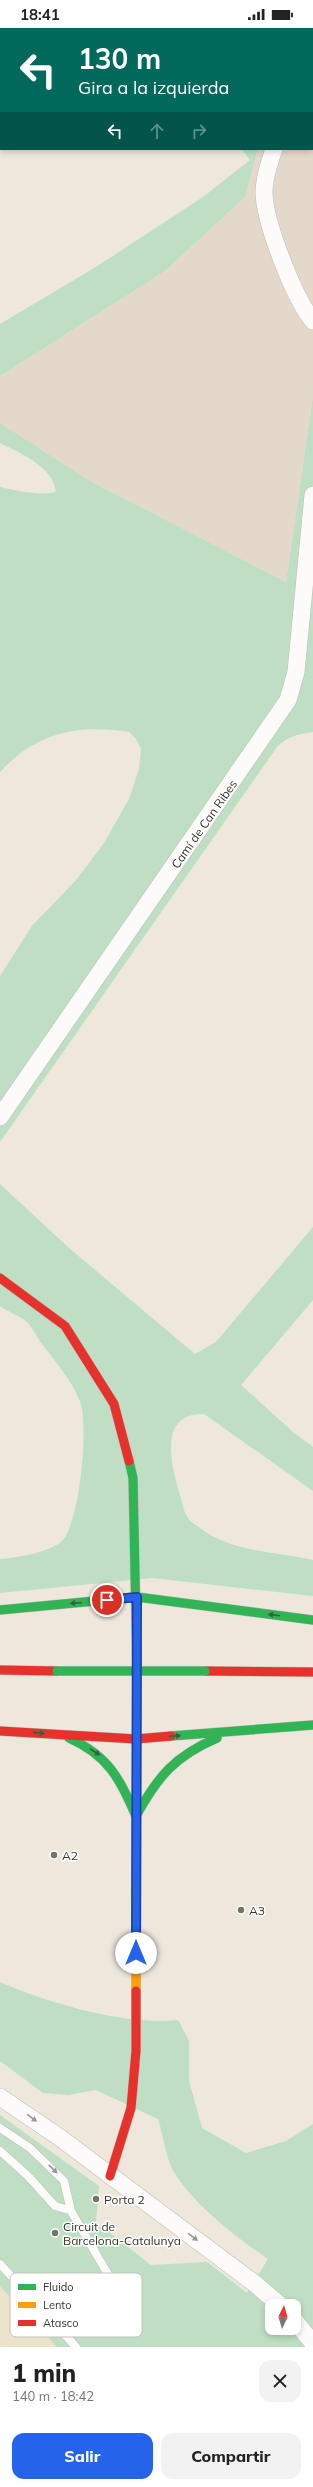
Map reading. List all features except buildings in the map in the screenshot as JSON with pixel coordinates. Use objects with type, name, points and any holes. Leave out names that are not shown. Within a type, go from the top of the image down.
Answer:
[{"type":"main road","points":[[0,1278],[66,1326],[114,1404],[134,1478],[137,1597],[135,2079],[131,2108],[110,2176]]},
{"type":"main road","points":[[0,1610],[137,1597],[313,1620]]},
{"type":"main road","points":[[0,1670],[313,1672]]},
{"type":"main road","points":[[0,1731],[136,1739],[313,1725]]},
{"type":"main road","points":[[136,1816],[151,1786],[169,1764],[197,1746],[233,1732]]},
{"type":"main road","points":[[61,1735],[102,1756],[116,1771],[136,1816]]},
{"type":"street","points":[[274,150],[265,179],[265,206],[292,289],[313,321]]},
{"type":"street","name":"Camí de Can Ribes","points":[[0,1117],[288,700],[296,672],[313,495]]},
{"type":"street","points":[[0,2097],[110,2176],[254,2283],[273,2299]]},
{"type":"street","points":[[301,2328],[313,2343]]},
{"type":"lane","points":[[0,2128],[30,2148],[64,2181],[71,2211],[107,2273]]},
{"type":"lane","points":[[0,2151],[26,2175],[55,2206],[69,2210]]},
{"type":"lane","points":[[0,2264],[10,2275]]},
{"type":"lane","points":[[67,2337],[76,2347]]},
{"type":"shaded area","points":[[258,150],[313,150],[313,396],[286,582],[90,481],[0,423],[0,376],[165,271],[245,197]]},
{"type":"green space","points":[[243,150],[258,150],[245,197],[165,271],[0,376],[0,324],[96,267],[203,197],[250,160]]},
{"type":"green space","points":[[313,396],[313,732],[294,736],[285,740],[277,747],[0,1142],[0,976],[32,926],[77,879],[104,843],[129,799],[139,769],[141,749],[136,739],[129,732],[92,729],[75,731],[58,734],[28,748],[0,772],[0,487],[35,493],[56,492],[54,483],[43,468],[26,456],[0,443],[0,423],[90,481],[286,582]]},
{"type":"green space","points":[[0,1184],[69,1248],[195,1354],[216,1342],[313,1227],[313,1300],[241,1385],[293,1432],[313,1447],[313,1491],[204,1414],[189,1416],[180,1422],[174,1431],[171,1442],[171,1454],[176,1480],[185,1512],[190,1521],[213,1536],[240,1547],[313,1560],[313,1596],[152,1578],[0,1593],[0,1559],[24,1556],[51,1548],[63,1540],[69,1529],[78,1494],[84,1430],[83,1413],[80,1401],[67,1377],[28,1323],[0,1306]]},
{"type":"green space","points":[[0,1982],[40,1998],[88,2011],[135,2020],[178,2020],[189,2041],[189,2081],[202,2128],[246,2153],[286,2141],[313,2124],[313,2347],[0,2347],[0,2115],[99,2186],[96,2222],[151,2265],[207,2262],[247,2293],[268,2259],[216,2220],[182,2184],[171,2167],[158,2119],[96,2090],[68,2095],[43,2093],[0,2061]]},
{"type":"sand","points":[[0,2286],[10,2297],[10,2337],[48,2337],[57,2347],[0,2347]]},
{"type":"traffic: fast","points":[[129,1461],[133,1478],[137,1668]]},
{"type":"traffic: fast","points":[[0,1610],[137,1597],[313,1620]]},
{"type":"traffic: fast","points":[[57,1671],[205,1671]]},
{"type":"traffic: fast","points":[[171,1736],[313,1725]]},
{"type":"traffic: fast","points":[[69,1738],[94,1752],[111,1770],[124,1790],[136,1816]]},
{"type":"traffic: fast","points":[[136,1816],[152,1789],[169,1769],[190,1752],[217,1738]]},
{"type":"traffic: slow","points":[[136,1991],[137,1668]]},
{"type":"traffic: jam","points":[[0,1278],[65,1326],[114,1404],[129,1461]]},
{"type":"traffic: jam","points":[[0,1670],[57,1671]]},
{"type":"traffic: jam","points":[[205,1671],[313,1672]]},
{"type":"traffic: jam","points":[[0,1731],[136,1739],[171,1736]]},
{"type":"traffic: jam","points":[[110,2176],[131,2108],[136,2051],[136,1991]]},
{"type":"place","name":"A2","points":[[54,1855]]},
{"type":"place","name":"A3","points":[[241,1910]]},
{"type":"place","name":"Porta 2","points":[[96,2199]]},
{"type":"place","name":"Circuit de Barcelona-Catalunya","points":[[55,2233]]},
{"type":"route","points":[[107,1600],[137,1597],[136,1953]]}]
